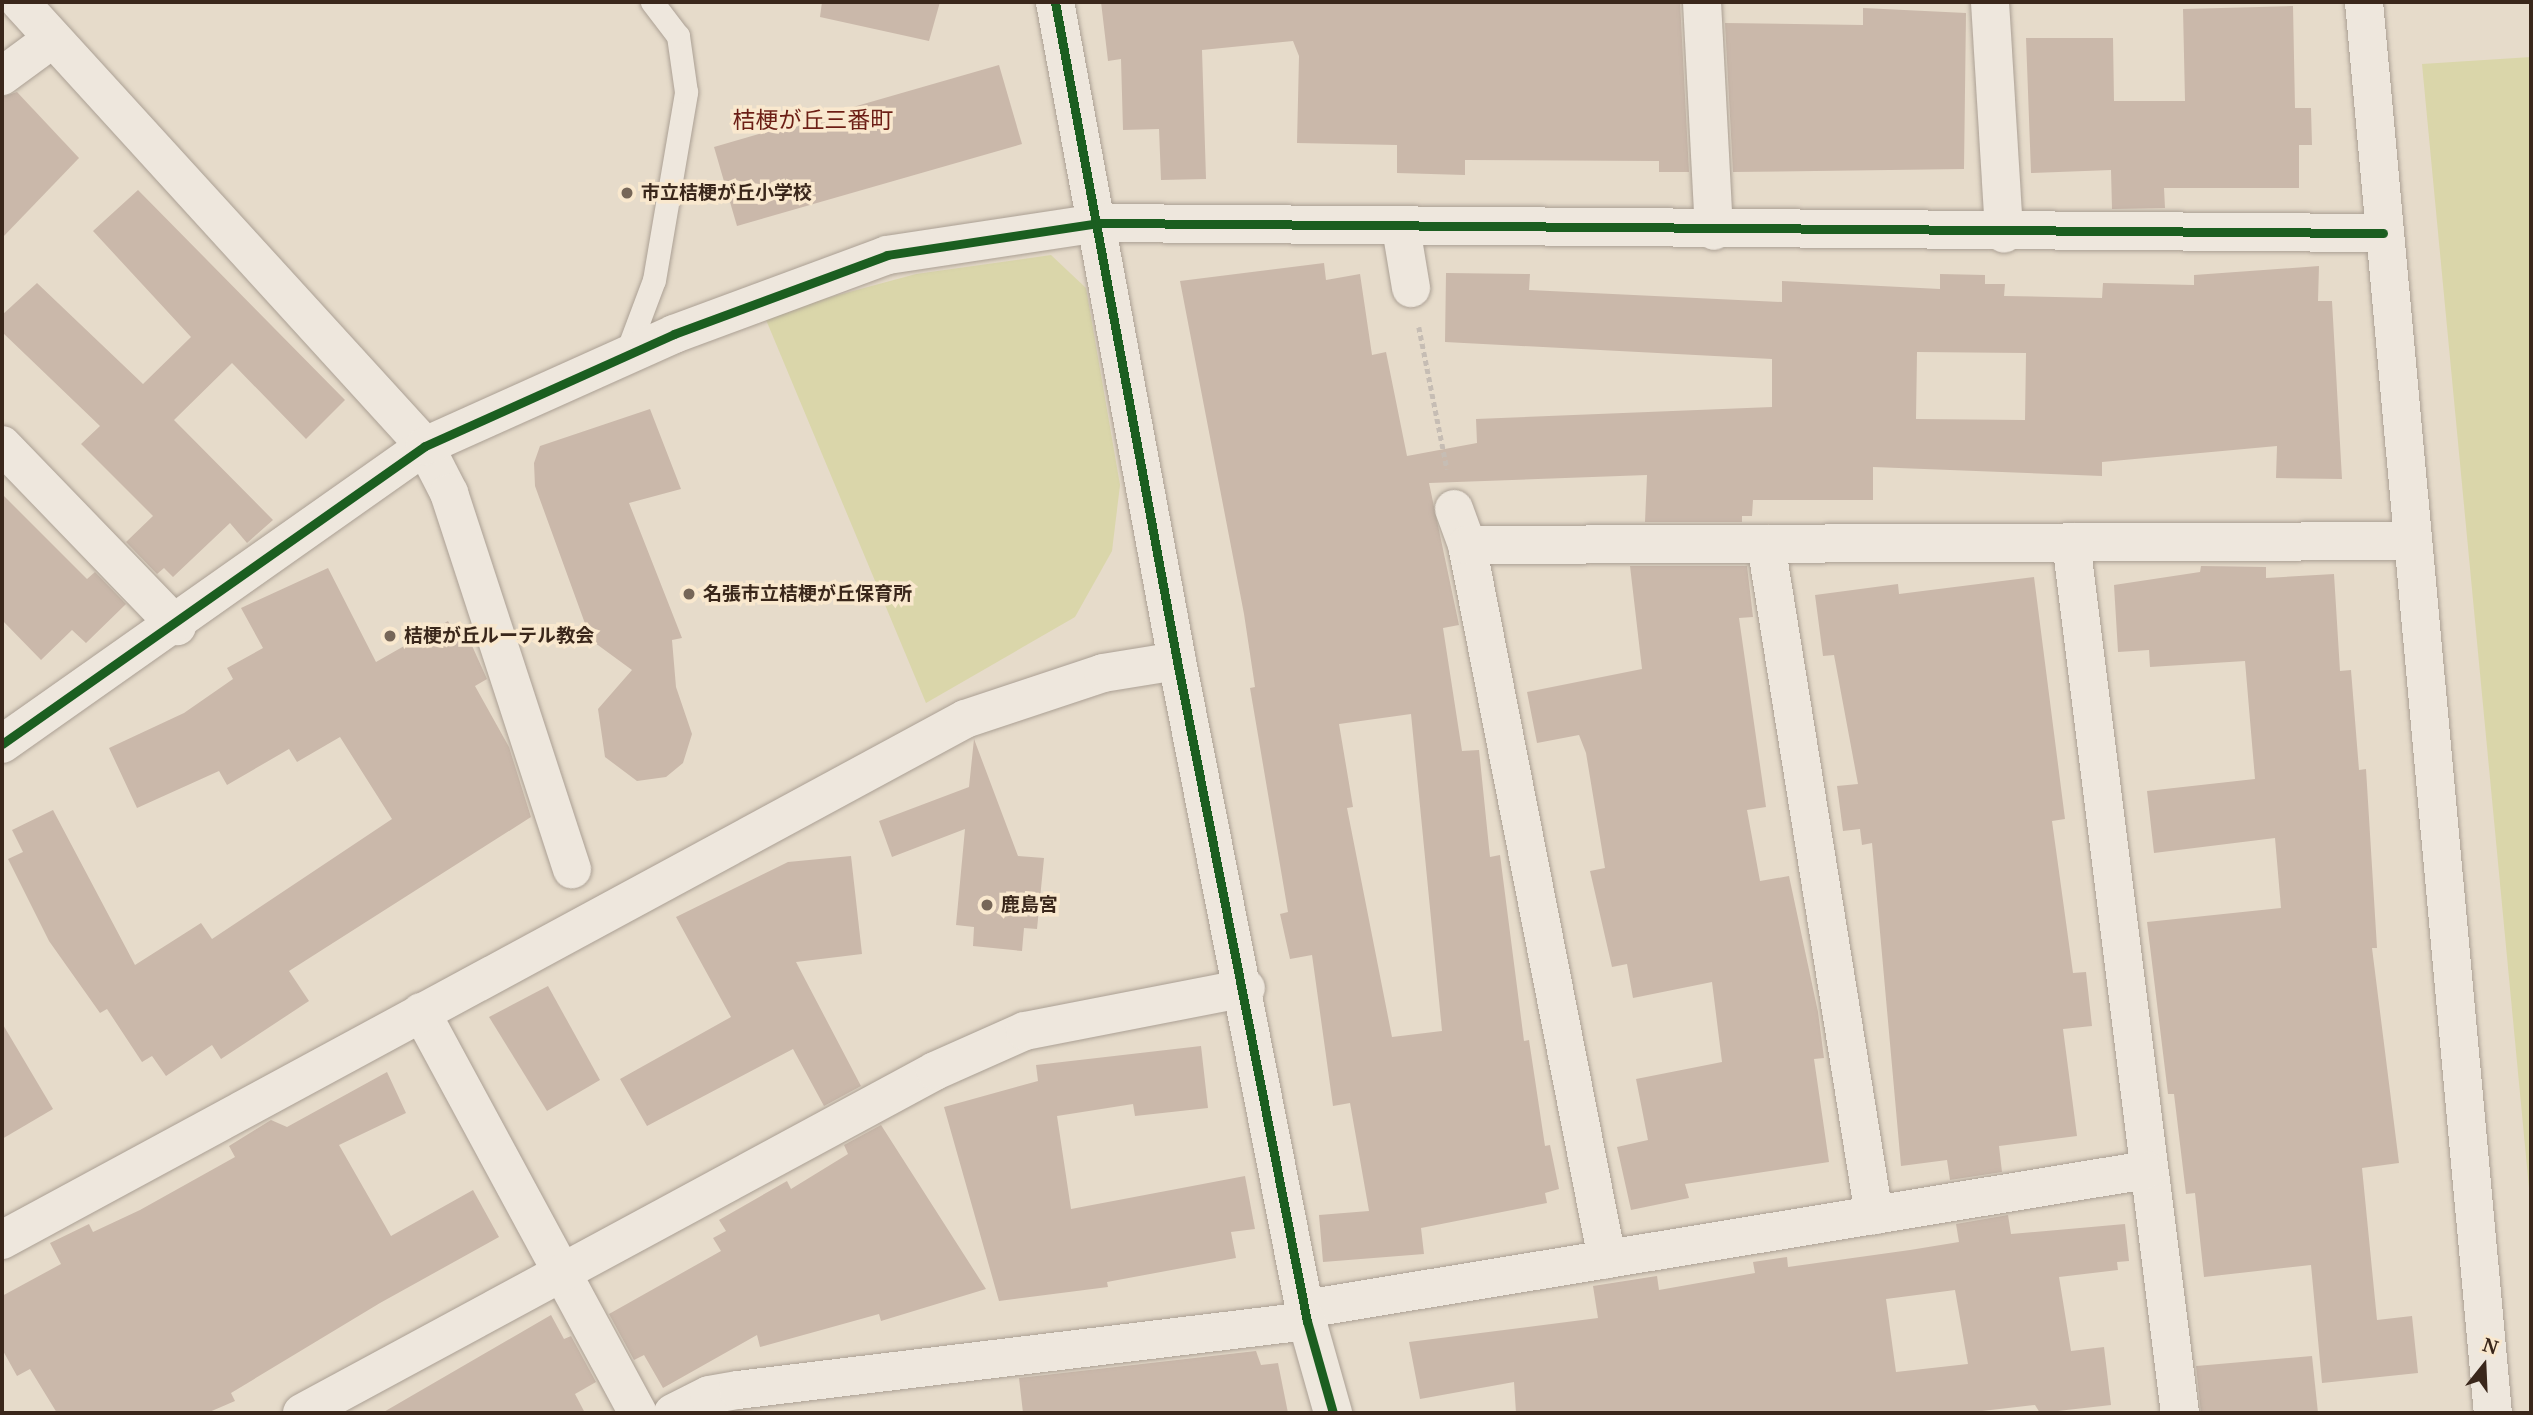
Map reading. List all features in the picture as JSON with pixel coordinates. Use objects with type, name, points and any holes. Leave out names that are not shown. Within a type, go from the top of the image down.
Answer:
[{"type":"street","points":[[20,2],[51,40],[425,446],[449,493],[572,869]]},
{"type":"street","points":[[1055,2],[1099,223],[1177,661],[1245,988],[1306,1315],[1333,1413]]},
{"type":"street","points":[[1702,2],[1714,231]]},
{"type":"street","points":[[1990,2],[2004,234]]},
{"type":"street","points":[[2364,2],[2383,233],[2493,1413]]},
{"type":"street","points":[[2,76],[51,40]]},
{"type":"street","points":[[2,744],[177,626],[425,446],[625,357],[887,255],[1099,223],[1401,229],[2004,234],[2383,233]]},
{"type":"street","points":[[1401,229],[1411,288]]},
{"type":"street","points":[[2,445],[177,626]]},
{"type":"street","points":[[1454,509],[1467,545],[1607,1259]]},
{"type":"street","points":[[1467,545],[2412,541]]},
{"type":"street","points":[[2071,542],[2146,1170],[2180,1413]]},
{"type":"street","points":[[1766,544],[1874,1215]]},
{"type":"street","points":[[2,1240],[965,719],[1103,673],[1177,661]]},
{"type":"street","points":[[302,1413],[934,1071],[1025,1031],[1245,988]]},
{"type":"street","points":[[421,1012],[558,1273],[638,1413]]},
{"type":"street","points":[[673,1413],[709,1395],[738,1390],[1306,1315],[1607,1259],[2146,1170]]},
{"type":"lane","points":[[625,357],[654,280],[686,92],[678,36],[652,2]]},
{"type":"path","points":[[1411,288],[1454,509]]},
{"type":"shaded area","points":[[2531,57],[2531,1209],[2422,64]]},
{"type":"shaded area","points":[[1051,255],[1086,288],[1120,485],[1112,551],[1075,617],[926,703],[764,315],[916,274]]},
{"type":"building","points":[[822,2],[940,2],[929,41],[820,17]]},
{"type":"building","points":[[1101,2],[1680,2],[1689,172],[1659,172],[1659,161],[1465,160],[1465,175],[1397,173],[1397,145],[1297,143],[1299,56],[1293,41],[1202,50],[1206,179],[1161,180],[1159,129],[1123,130],[1121,59],[1108,61]]},
{"type":"building","points":[[2293,6],[2295,108],[2311,108],[2312,145],[2299,145],[2299,188],[2164,188],[2165,208],[2112,209],[2111,170],[2031,173],[2026,38],[2113,38],[2114,101],[2185,101],[2183,9]]},
{"type":"building","points":[[1863,8],[1966,13],[1964,169],[1733,172],[1725,23],[1863,25]]},
{"type":"building","points":[[999,65],[1022,144],[737,226],[714,147]]},
{"type":"building","points":[[17,92],[79,158],[2,238],[2,97]]},
{"type":"building","points":[[138,190],[345,400],[306,439],[232,363],[174,420],[273,520],[247,543],[230,523],[173,577],[164,568],[157,574],[126,542],[153,516],[81,444],[100,426],[2,332],[2,315],[37,283],[143,384],[191,337],[93,231]]},
{"type":"building","points":[[1324,263],[1326,280],[1360,274],[1372,355],[1386,352],[1407,456],[1477,443],[1476,419],[1772,407],[1772,359],[1445,342],[1446,273],[1530,274],[1529,290],[1782,302],[1782,281],[1940,289],[1940,274],[1985,275],[1985,284],[2005,284],[2004,296],[2102,298],[2103,283],[2194,285],[2194,275],[2319,266],[2318,301],[2332,301],[2342,479],[2276,478],[2277,446],[2102,462],[2102,476],[1873,467],[1873,500],[1753,500],[1752,516],[1742,516],[1742,522],[1645,522],[1647,475],[1429,483],[1459,625],[1443,628],[1462,751],[1479,750],[1490,857],[1500,855],[1524,1041],[1529,1040],[1545,1146],[1550,1145],[1559,1189],[1545,1193],[1547,1203],[1421,1228],[1424,1254],[1323,1262],[1319,1215],[1369,1211],[1350,1103],[1333,1106],[1312,955],[1290,959],[1280,914],[1288,912],[1250,688],[1255,687],[1244,614],[1180,281]],"holes":[[[1917,352],[2026,353],[2025,420],[1916,419]],[[1411,714],[1442,1031],[1392,1037],[1347,808],[1353,807],[1339,724]]]},
{"type":"building","points":[[650,409],[681,489],[629,503],[682,638],[672,640],[676,687],[692,734],[683,763],[666,777],[637,781],[605,757],[598,709],[632,670],[591,640],[535,486],[534,463],[540,446]]},
{"type":"building","points":[[2,494],[87,579],[95,572],[126,604],[86,643],[72,630],[41,660],[2,620]]},
{"type":"building","points":[[1630,566],[1747,566],[1753,617],[1739,618],[1766,807],[1747,810],[1760,881],[1789,876],[1818,1012],[1824,1058],[1814,1059],[1829,1162],[1685,1184],[1689,1198],[1631,1210],[1617,1147],[1648,1140],[1636,1079],[1722,1062],[1712,982],[1633,998],[1627,964],[1612,967],[1590,871],[1605,868],[1586,753],[1579,735],[1537,743],[1527,692],[1642,669]]},
{"type":"building","points":[[2201,566],[2266,567],[2266,578],[2334,574],[2340,671],[2351,670],[2359,770],[2366,769],[2377,948],[2372,948],[2399,1163],[2362,1168],[2377,1320],[2412,1316],[2418,1373],[2322,1383],[2311,1265],[2204,1277],[2195,1193],[2186,1194],[2174,1094],[2168,1094],[2147,922],[2281,908],[2275,838],[2154,853],[2147,791],[2255,779],[2245,661],[2150,667],[2149,650],[2118,652],[2114,585],[2200,572]]},
{"type":"building","points":[[328,568],[376,662],[448,621],[460,644],[469,639],[487,679],[475,686],[509,747],[531,817],[289,971],[309,1001],[221,1059],[212,1045],[166,1076],[152,1056],[142,1062],[107,1009],[100,1013],[49,941],[8,859],[23,852],[12,830],[53,810],[135,965],[201,923],[212,939],[392,819],[340,737],[297,762],[289,749],[227,785],[219,771],[137,808],[109,748],[184,713],[233,679],[227,668],[263,648],[241,608]]},
{"type":"building","points":[[2034,577],[2065,819],[2052,821],[2073,973],[2086,972],[2092,1026],[2063,1029],[2077,1136],[1999,1146],[2002,1172],[1950,1180],[1947,1160],[1901,1166],[1872,843],[1862,845],[1860,829],[1843,831],[1837,786],[1858,784],[1834,655],[1823,656],[1815,595],[1898,584],[1899,594]]},
{"type":"building","points":[[974,739],[1018,856],[1044,858],[1037,929],[1024,928],[1022,951],[973,946],[974,927],[956,925],[965,829],[892,857],[879,821],[969,787]]},
{"type":"building","points":[[851,856],[862,954],[796,962],[861,1086],[824,1106],[793,1049],[647,1126],[620,1079],[731,1017],[676,917],[788,862]]},
{"type":"building","points":[[548,986],[600,1080],[547,1111],[489,1017]]},
{"type":"building","points":[[2,1023],[53,1109],[2,1139]]},
{"type":"building","points":[[1201,1046],[1208,1108],[1135,1116],[1133,1104],[1057,1116],[1071,1209],[1245,1176],[1255,1229],[1231,1232],[1236,1258],[1107,1282],[1108,1287],[999,1301],[944,1107],[1038,1081],[1036,1065]]},
{"type":"building","points":[[387,1072],[406,1113],[339,1145],[391,1236],[473,1190],[499,1237],[380,1303],[231,1393],[235,1401],[207,1413],[57,1413],[30,1369],[17,1376],[2,1349],[2,1296],[61,1264],[50,1243],[89,1224],[93,1232],[140,1210],[235,1157],[229,1146],[271,1120],[287,1127]]},
{"type":"building","points":[[881,1125],[986,1289],[881,1321],[879,1314],[760,1347],[757,1335],[663,1388],[644,1355],[634,1360],[609,1314],[721,1251],[713,1238],[726,1231],[719,1220],[787,1181],[791,1189],[848,1154],[844,1145]]},
{"type":"building","points":[[2008,1215],[2011,1234],[2125,1224],[2129,1261],[2117,1262],[2118,1270],[2059,1277],[2071,1351],[2104,1347],[2111,1405],[2040,1413],[2035,1405],[1965,1413],[1516,1413],[1514,1382],[1420,1399],[1409,1342],[1598,1318],[1593,1286],[1657,1276],[1659,1290],[1755,1273],[1753,1262],[1787,1257],[1788,1267],[1959,1242],[1956,1224]],"holes":[[[1955,1290],[1968,1364],[1896,1372],[1886,1299]]]},
{"type":"building","points":[[551,1315],[564,1339],[571,1336],[596,1382],[575,1394],[585,1413],[382,1413]]},
{"type":"building","points":[[1256,1351],[1261,1365],[1278,1363],[1288,1413],[1023,1413],[1019,1378]]},
{"type":"building","points":[[2312,1356],[2318,1413],[2201,1413],[2196,1366]]},
{"type":"cycle path","points":[[1055,2],[1177,661],[1307,1321],[1333,1413]]},
{"type":"cycle path","points":[[2,744],[425,446],[674,334],[887,255],[1099,223],[2383,233]]},
{"type":"place","name":"市立桔梗が丘小学校","points":[[627,193]]},
{"type":"place","name":"名張市立桔梗が丘保育所","points":[[689,594]]},
{"type":"place","name":"桔梗が丘ルーテル教会","points":[[390,636]]},
{"type":"place","name":"鹿島宮","points":[[987,905]]},
{"type":"district","name":"桔梗が丘三番町","points":[[813,119]]}]
